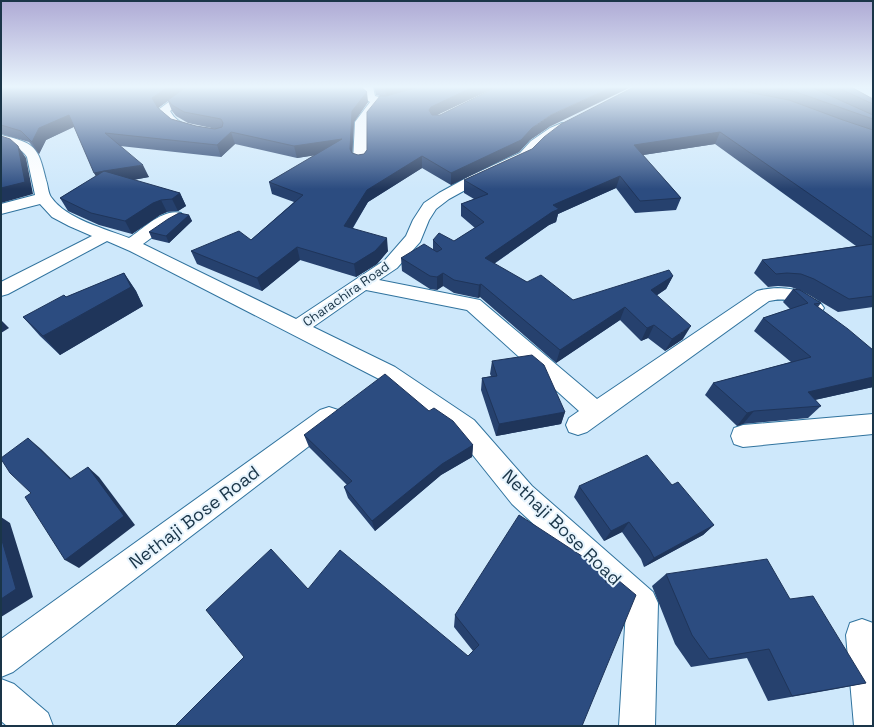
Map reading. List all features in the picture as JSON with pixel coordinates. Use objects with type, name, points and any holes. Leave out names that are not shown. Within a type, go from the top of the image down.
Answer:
[{"type":"street","points":[[170,121],[183,130],[205,133]]},
{"type":"street","points":[[360,161],[363,121]]},
{"type":"street","name":"Charachira Road","points":[[297,328],[391,264],[414,238],[421,220],[430,206],[444,196],[473,180],[525,156],[536,144],[554,131],[574,121]]},
{"type":"street","points":[[1,139],[14,142],[30,150],[34,157],[43,198],[1,209]]},
{"type":"street","name":"Nethaji Bose Road","points":[[43,198],[58,214],[75,224],[131,245],[387,373],[465,427],[522,495],[642,603],[637,726]]},
{"type":"street","points":[[131,245],[164,221],[175,216]]},
{"type":"street","points":[[1,290],[106,235]]},
{"type":"street","points":[[361,283],[473,304],[596,412]]},
{"type":"street","points":[[578,425],[764,295],[778,293],[795,296],[831,319]]},
{"type":"street","name":"Nethaji Bose Road","points":[[1,660],[387,373]]},
{"type":"street","points":[[743,436],[873,424]]},
{"type":"street","points":[[862,635],[872,726]]},
{"type":"street","points":[[1,697],[35,726]]},
{"type":"building","points":[[1,121],[55,121],[39,128],[32,142],[21,131],[1,125]]},
{"type":"building","points":[[72,121],[178,121],[215,129],[222,127],[222,121],[351,121],[350,149],[352,153],[358,155],[364,154],[367,150],[367,121],[542,121],[532,128],[521,140],[451,173],[422,156],[367,190],[344,226],[387,238],[375,251],[354,264],[297,247],[257,278],[191,251],[239,231],[251,240],[303,195],[269,182],[342,139],[294,146],[231,132],[217,145],[105,133],[143,165],[94,173]]},
{"type":"building","points":[[567,121],[846,121],[873,130],[873,238],[720,132],[634,145],[681,198],[640,201],[620,176],[553,205],[559,209],[552,212],[485,258],[527,282],[541,275],[573,300],[669,270],[673,276],[651,290],[691,326],[672,339],[654,325],[647,328],[625,307],[560,350],[481,284],[479,285],[454,280],[443,273],[437,277],[430,276],[401,258],[424,244],[437,252],[442,249],[433,240],[439,233],[454,241],[484,222],[461,204],[488,194],[464,180],[532,149],[544,137]]},
{"type":"building","points":[[1,136],[10,139],[18,146],[25,182],[1,188]]},
{"type":"building","points":[[104,171],[180,193],[172,199],[161,200],[153,203],[125,221],[91,213],[60,198]]},
{"type":"building","points":[[179,213],[189,215],[166,236],[149,232],[168,219]]},
{"type":"building","points":[[873,244],[873,296],[849,299],[814,279],[801,274],[776,274],[762,260]]},
{"type":"building","points":[[124,273],[131,287],[43,336],[23,317],[64,295],[66,297]]},
{"type":"building","points":[[793,289],[800,290],[821,303],[814,304],[873,350],[873,377],[808,392],[821,406],[754,411],[747,413],[713,383],[811,357],[763,318],[808,303]]},
{"type":"building","points":[[532,355],[544,365],[565,412],[499,424],[482,378],[497,376],[492,361]]},
{"type":"building","points":[[385,374],[429,411],[434,408],[453,421],[473,445],[442,464],[372,521],[344,487],[352,481],[304,435]]},
{"type":"building","points":[[28,438],[70,479],[88,467],[124,516],[65,560],[25,497],[31,493],[10,473],[1,459]]},
{"type":"building","points":[[647,455],[672,485],[678,482],[714,525],[654,558],[650,550],[629,522],[611,531],[579,486]]},
{"type":"building","points":[[519,515],[614,577],[605,582],[618,580],[636,595],[582,726],[175,726],[244,657],[206,610],[271,549],[308,589],[340,550],[468,656],[479,645],[455,615]]},
{"type":"building","points":[[1,537],[16,589],[1,599]]},
{"type":"building","points":[[767,559],[790,599],[813,596],[866,683],[792,696],[769,649],[709,659],[692,635],[666,574]]}]
